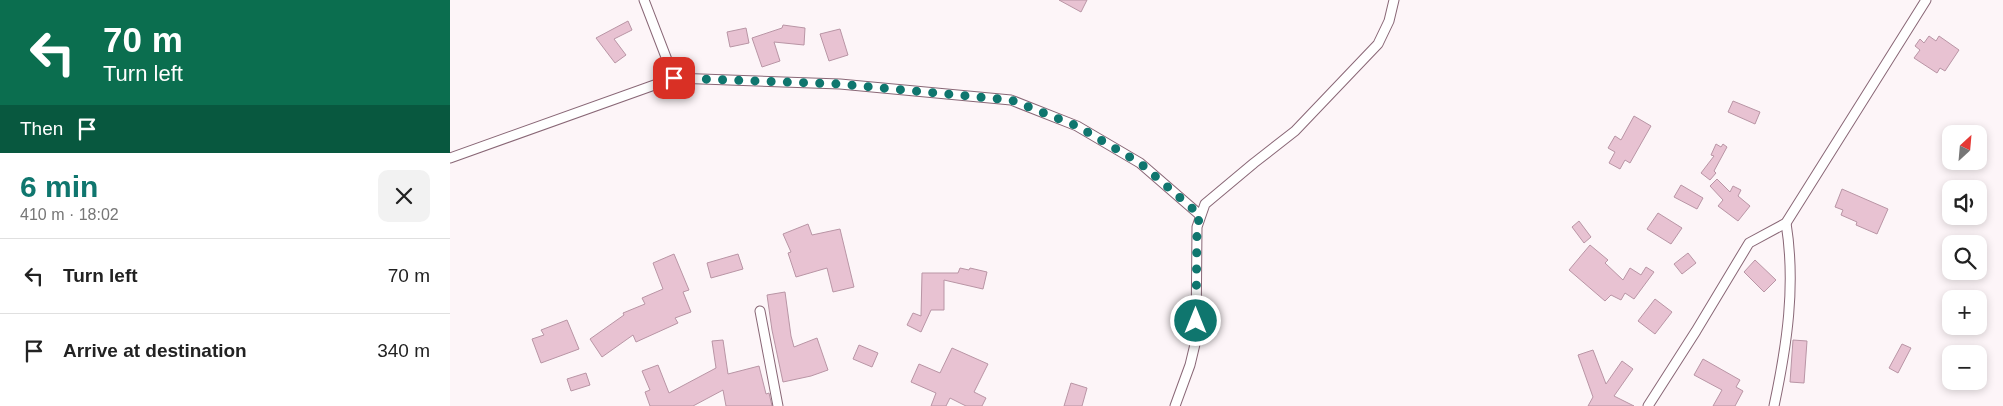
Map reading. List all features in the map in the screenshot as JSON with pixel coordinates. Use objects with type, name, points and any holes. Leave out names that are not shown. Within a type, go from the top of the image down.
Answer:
[{"type":"street","points":[[644,0],[674,78]]},
{"type":"street","points":[[1175,406],[1190,365],[1196,340],[1197,227],[1205,204],[1295,131],[1378,44],[1388,21],[1394,0]]},
{"type":"street","points":[[1648,406],[1749,243],[1786,223],[1926,0]]},
{"type":"street","points":[[450,158],[674,78],[840,84],[1011,100],[1077,126],[1140,163],[1200,215]]},
{"type":"street","points":[[1774,406],[1782,371],[1790,304],[1791,253],[1786,223]]},
{"type":"street","points":[[760,312],[778,406]]},
{"type":"building","points":[[1059,0],[1087,0],[1081,12]]},
{"type":"building","points":[[628,21],[632,30],[614,39],[626,55],[615,63],[596,38]]},
{"type":"building","points":[[783,25],[805,28],[804,45],[774,42],[780,61],[762,67],[752,38],[782,28]]},
{"type":"building","points":[[746,28],[749,43],[730,47],[727,32]]},
{"type":"building","points":[[840,29],[848,55],[829,61],[820,34]]},
{"type":"building","points":[[1929,36],[1936,41],[1939,36],[1959,50],[1945,71],[1940,68],[1937,73],[1914,58],[1920,50],[1915,46],[1920,39],[1924,43]]},
{"type":"building","points":[[1733,101],[1760,112],[1755,124],[1728,112]]},
{"type":"building","points":[[1634,116],[1651,126],[1630,163],[1625,160],[1620,169],[1609,163],[1615,152],[1608,148],[1615,136],[1621,140]]},
{"type":"building","points":[[1716,144],[1721,147],[1723,144],[1727,147],[1714,171],[1716,173],[1710,180],[1701,173],[1714,156],[1711,155]]},
{"type":"building","points":[[1717,179],[1730,192],[1733,186],[1741,190],[1738,196],[1750,206],[1738,221],[1718,206],[1723,200],[1710,186]]},
{"type":"building","points":[[1681,185],[1703,198],[1697,209],[1674,197]]},
{"type":"building","points":[[1842,189],[1888,209],[1877,234],[1856,225],[1857,222],[1841,215],[1843,210],[1835,207]]},
{"type":"building","points":[[1658,213],[1682,228],[1671,244],[1647,229]]},
{"type":"building","points":[[1579,221],[1591,237],[1584,243],[1572,227]]},
{"type":"building","points":[[808,224],[812,235],[840,229],[854,287],[833,292],[827,268],[796,277],[788,253],[791,252],[783,234]]},
{"type":"building","points":[[1590,245],[1608,260],[1605,263],[1623,280],[1630,268],[1641,275],[1646,267],[1654,272],[1634,299],[1625,293],[1621,300],[1611,295],[1605,301],[1569,270]]},
{"type":"building","points":[[1688,253],[1696,263],[1682,274],[1674,264]]},
{"type":"building","points":[[674,254],[689,290],[683,292],[691,312],[675,318],[678,323],[636,342],[633,335],[602,357],[590,339],[624,315],[623,313],[645,304],[642,298],[663,289],[653,263]]},
{"type":"building","points":[[738,254],[743,269],[711,278],[707,263]]},
{"type":"building","points":[[1755,260],[1776,280],[1764,292],[1744,272]]},
{"type":"building","points":[[960,268],[987,272],[983,289],[944,280],[944,310],[931,310],[921,332],[907,325],[913,313],[921,316],[922,273],[958,273]]},
{"type":"building","points":[[785,292],[794,347],[817,338],[828,370],[783,382],[767,295]]},
{"type":"building","points":[[1655,299],[1672,312],[1655,334],[1638,321]]},
{"type":"building","points":[[567,320],[579,349],[541,363],[532,339],[544,335],[541,330]]},
{"type":"building","points":[[723,340],[728,374],[759,366],[766,394],[769,393],[772,406],[726,406],[723,390],[693,406],[650,406],[645,392],[650,390],[642,371],[658,365],[669,393],[716,368],[712,341]]},
{"type":"building","points":[[1793,340],[1807,341],[1804,383],[1790,382]]},
{"type":"building","points":[[1902,344],[1911,348],[1898,373],[1889,368]]},
{"type":"building","points":[[859,345],[878,353],[872,367],[853,359]]},
{"type":"building","points":[[952,348],[988,364],[974,392],[986,398],[982,406],[966,406],[950,398],[946,406],[931,406],[936,393],[911,382],[919,364],[940,373]]},
{"type":"building","points":[[1593,350],[1606,384],[1622,361],[1633,369],[1614,396],[1634,406],[1588,406],[1593,397],[1578,355]]},
{"type":"building","points":[[1703,359],[1740,380],[1736,387],[1743,391],[1735,406],[1713,406],[1722,390],[1694,375]]},
{"type":"building","points":[[586,373],[590,385],[571,391],[567,379]]},
{"type":"building","points":[[1071,383],[1087,388],[1082,406],[1064,406]]},
{"type":"route","points":[[674,78],[840,84],[1011,100],[1077,126],[1140,163],[1200,215],[1197,227],[1196,321]]}]
